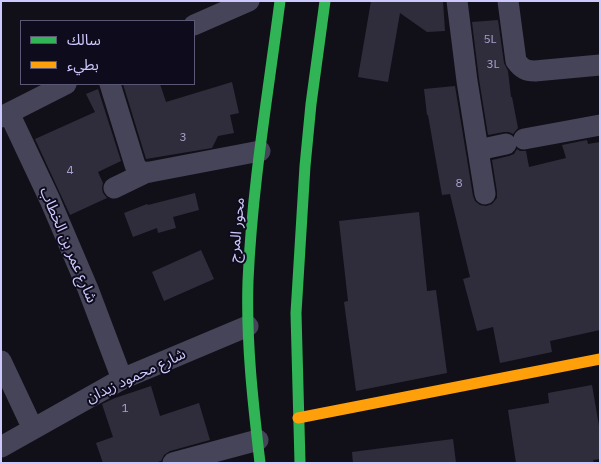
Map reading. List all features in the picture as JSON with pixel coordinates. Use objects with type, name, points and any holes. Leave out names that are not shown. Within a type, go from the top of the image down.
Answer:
[{"type":"main road","name":"محور المرج","points":[[260,463],[250,364],[248,282],[250,238],[260,150],[280,1]]},
{"type":"main road","points":[[300,463],[296,313],[311,104],[326,1]]},
{"type":"main road","points":[[298,418],[600,359]]},
{"type":"street","points":[[195,25],[249,1]]},
{"type":"street","points":[[457,1],[467,81],[485,194]]},
{"type":"street","points":[[508,1],[516,61],[521,68],[526,71],[536,71],[600,66]]},
{"type":"street","points":[[5,115],[64,85]]},
{"type":"street","points":[[110,85],[135,165],[144,173]]},
{"type":"street","name":"شارع عمر بن الخطاب","points":[[5,115],[50,200],[84,280],[122,379]]},
{"type":"street","points":[[478,150],[600,124]]},
{"type":"street","points":[[114,188],[144,173],[260,150]]},
{"type":"street","name":"شارع محمود زيدان","points":[[1,447],[122,379],[248,326]]},
{"type":"street","points":[[1,361],[33,429]]},
{"type":"street","points":[[173,463],[258,440]]},
{"type":"building","points":[[371,1],[443,1],[445,31],[427,32],[400,13],[388,82],[358,77]]},
{"type":"building","points":[[498,20],[504,63],[508,71],[511,97],[518,128],[513,134],[504,132],[488,135],[472,22]]},
{"type":"building","points":[[232,82],[239,113],[230,115],[234,133],[218,136],[212,148],[146,159],[123,85],[160,85],[166,102]]},
{"type":"building","points":[[455,86],[473,196],[480,205],[492,204],[497,198],[492,160],[514,154],[517,149],[526,151],[529,167],[566,158],[562,145],[587,140],[588,144],[600,142],[600,330],[550,341],[552,352],[500,363],[493,327],[477,331],[463,279],[470,277],[450,194],[442,195],[424,89]]},
{"type":"building","points":[[98,89],[121,161],[98,172],[103,183],[103,193],[107,198],[70,215],[35,139],[95,112],[86,94]]},
{"type":"building","points":[[195,193],[199,210],[173,217],[176,228],[158,233],[157,228],[133,237],[124,213],[147,204]]},
{"type":"building","points":[[419,212],[427,291],[436,290],[447,373],[356,391],[344,302],[348,301],[339,221]]},
{"type":"building","points":[[201,250],[214,279],[164,301],[152,272]]},
{"type":"building","points":[[592,385],[600,432],[600,459],[593,460],[594,463],[516,463],[508,410],[549,403],[548,393]]},
{"type":"building","points":[[151,386],[160,416],[199,403],[210,440],[170,451],[164,455],[161,461],[154,463],[103,463],[96,443],[113,437],[102,404]]},
{"type":"building","points":[[453,439],[456,463],[353,463],[352,452]]},
{"type":"traffic: fast","points":[[260,463],[249,350],[248,281],[253,211],[280,1]]},
{"type":"traffic: fast","points":[[300,463],[296,313],[305,166],[311,104],[325,1]]},
{"type":"traffic: slow","points":[[298,418],[600,359]]}]
